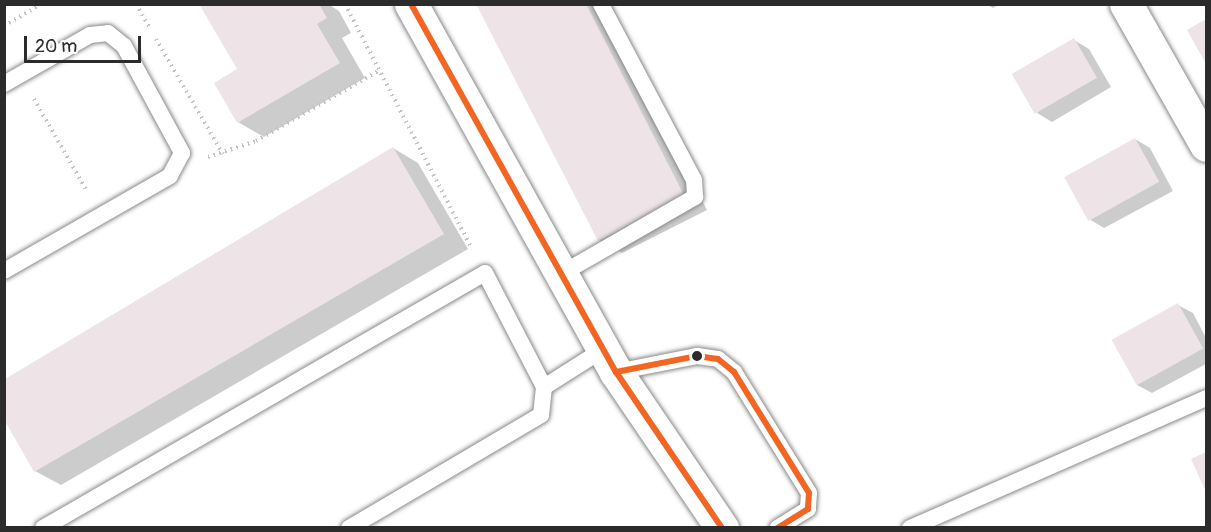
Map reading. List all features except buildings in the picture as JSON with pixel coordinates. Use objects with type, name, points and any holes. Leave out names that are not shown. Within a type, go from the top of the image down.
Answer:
[{"type":"street","points":[[411,4],[610,361],[722,528]]},
{"type":"street","points":[[1126,4],[1206,145]]},
{"type":"lane","points":[[561,274],[685,208],[695,197],[694,180],[601,4]]},
{"type":"lane","points":[[4,84],[90,34],[117,38],[179,143],[181,163],[170,176],[4,271]]},
{"type":"lane","points":[[44,528],[485,273],[544,387],[545,407],[532,421],[349,528]]},
{"type":"lane","points":[[544,387],[610,361],[697,356],[718,359],[734,372],[809,493],[808,509],[777,528]]},
{"type":"lane","points":[[910,528],[1206,398]]},
{"type":"path","points":[[4,26],[41,4]]},
{"type":"path","points":[[136,4],[223,154]]},
{"type":"path","points":[[345,4],[485,273]]},
{"type":"path","points":[[181,163],[223,154],[256,141],[380,70]]},
{"type":"path","points":[[20,75],[102,215]]},
{"type":"transit line","points":[[411,4],[616,372],[722,528]]},
{"type":"transit line","points":[[616,372],[697,356],[718,359],[734,372],[809,493],[808,509],[778,528]]}]
